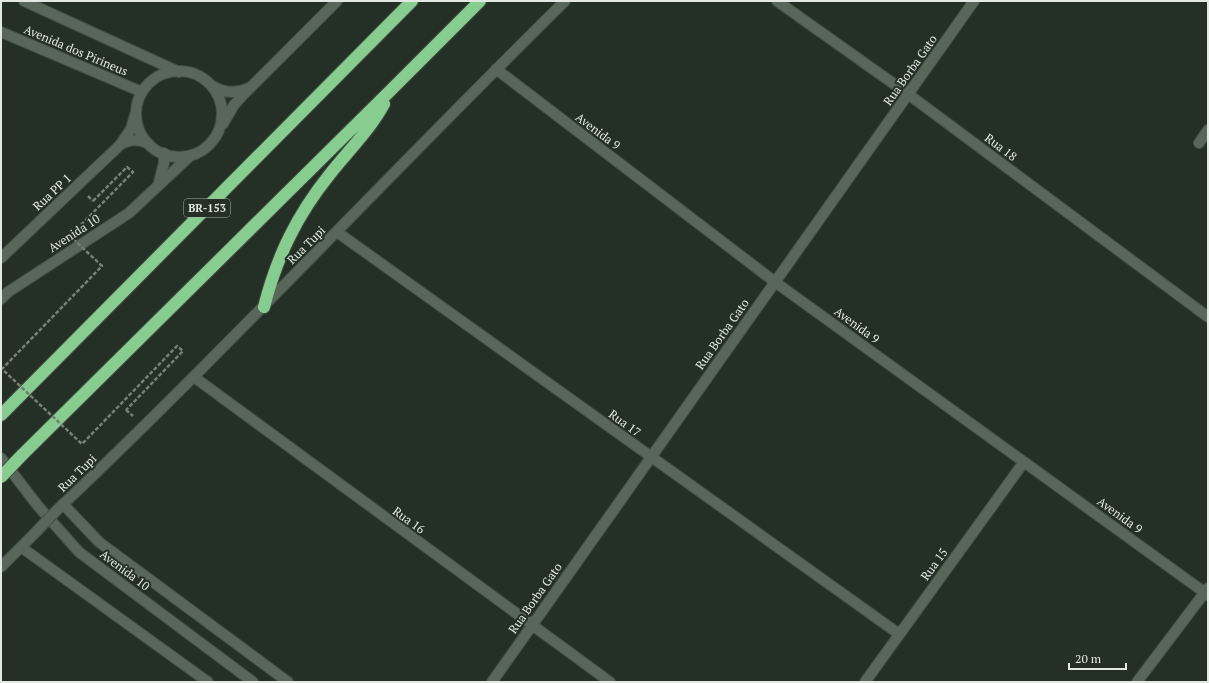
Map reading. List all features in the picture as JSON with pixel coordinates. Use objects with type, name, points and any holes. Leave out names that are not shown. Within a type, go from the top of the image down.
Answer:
[{"type":"highway","name":"BR-153","points":[[1,415],[412,1]]},
{"type":"highway","points":[[1,477],[480,1]]},
{"type":"highway","points":[[264,307],[271,278],[282,250],[302,211],[331,172],[371,124],[382,108],[391,90]]},
{"type":"street","name":"Avenida dos Pirineus","points":[[24,1],[179,72]]},
{"type":"street","points":[[120,145],[134,140],[142,141],[158,151],[180,157],[202,151],[210,145],[217,136],[221,126],[234,105],[337,1]]},
{"type":"street","name":"Rua Tupi","points":[[1,567],[264,307],[496,69],[565,1]]},
{"type":"street","name":"Rua 18","points":[[777,1],[908,94],[1208,317]]},
{"type":"street","name":"Rua Borba Gato","points":[[492,682],[974,1]]},
{"type":"street","name":"Avenida dos Pirineus","points":[[1,32],[142,92]]},
{"type":"street","name":"Avenida 9","points":[[496,69],[775,282],[1207,592]]},
{"type":"street","points":[[149,144],[140,130],[136,114],[137,102],[148,84],[157,77],[168,73],[190,73],[201,78],[216,89],[231,92],[240,91],[254,85]]},
{"type":"street","points":[[210,84],[217,94],[221,104],[223,115],[221,126]]},
{"type":"street","name":"Rua PP 1","points":[[1,258],[120,145],[131,129],[136,114]]},
{"type":"street","points":[[1199,143],[1208,130]]},
{"type":"street","points":[[158,186],[164,163],[164,153]]},
{"type":"street","name":"Avenida 10","points":[[1,299],[8,292],[129,213],[191,155]]},
{"type":"street","name":"Rua 17","points":[[337,232],[899,634]]},
{"type":"street","name":"Rua 16","points":[[194,377],[531,626],[610,682]]},
{"type":"street","name":"Avenida 10","points":[[1,458],[38,506],[79,552],[253,682]]},
{"type":"street","name":"Rua 15","points":[[865,682],[1024,462]]},
{"type":"street","name":"Avenida 10","points":[[60,507],[99,542],[288,682]]},
{"type":"street","points":[[21,547],[208,682]]},
{"type":"street","points":[[1137,682],[1207,592]]},
{"type":"path","points":[[93,201],[127,167],[133,172],[70,236],[102,266],[2,369],[82,444],[178,346],[183,352],[126,410]]}]
